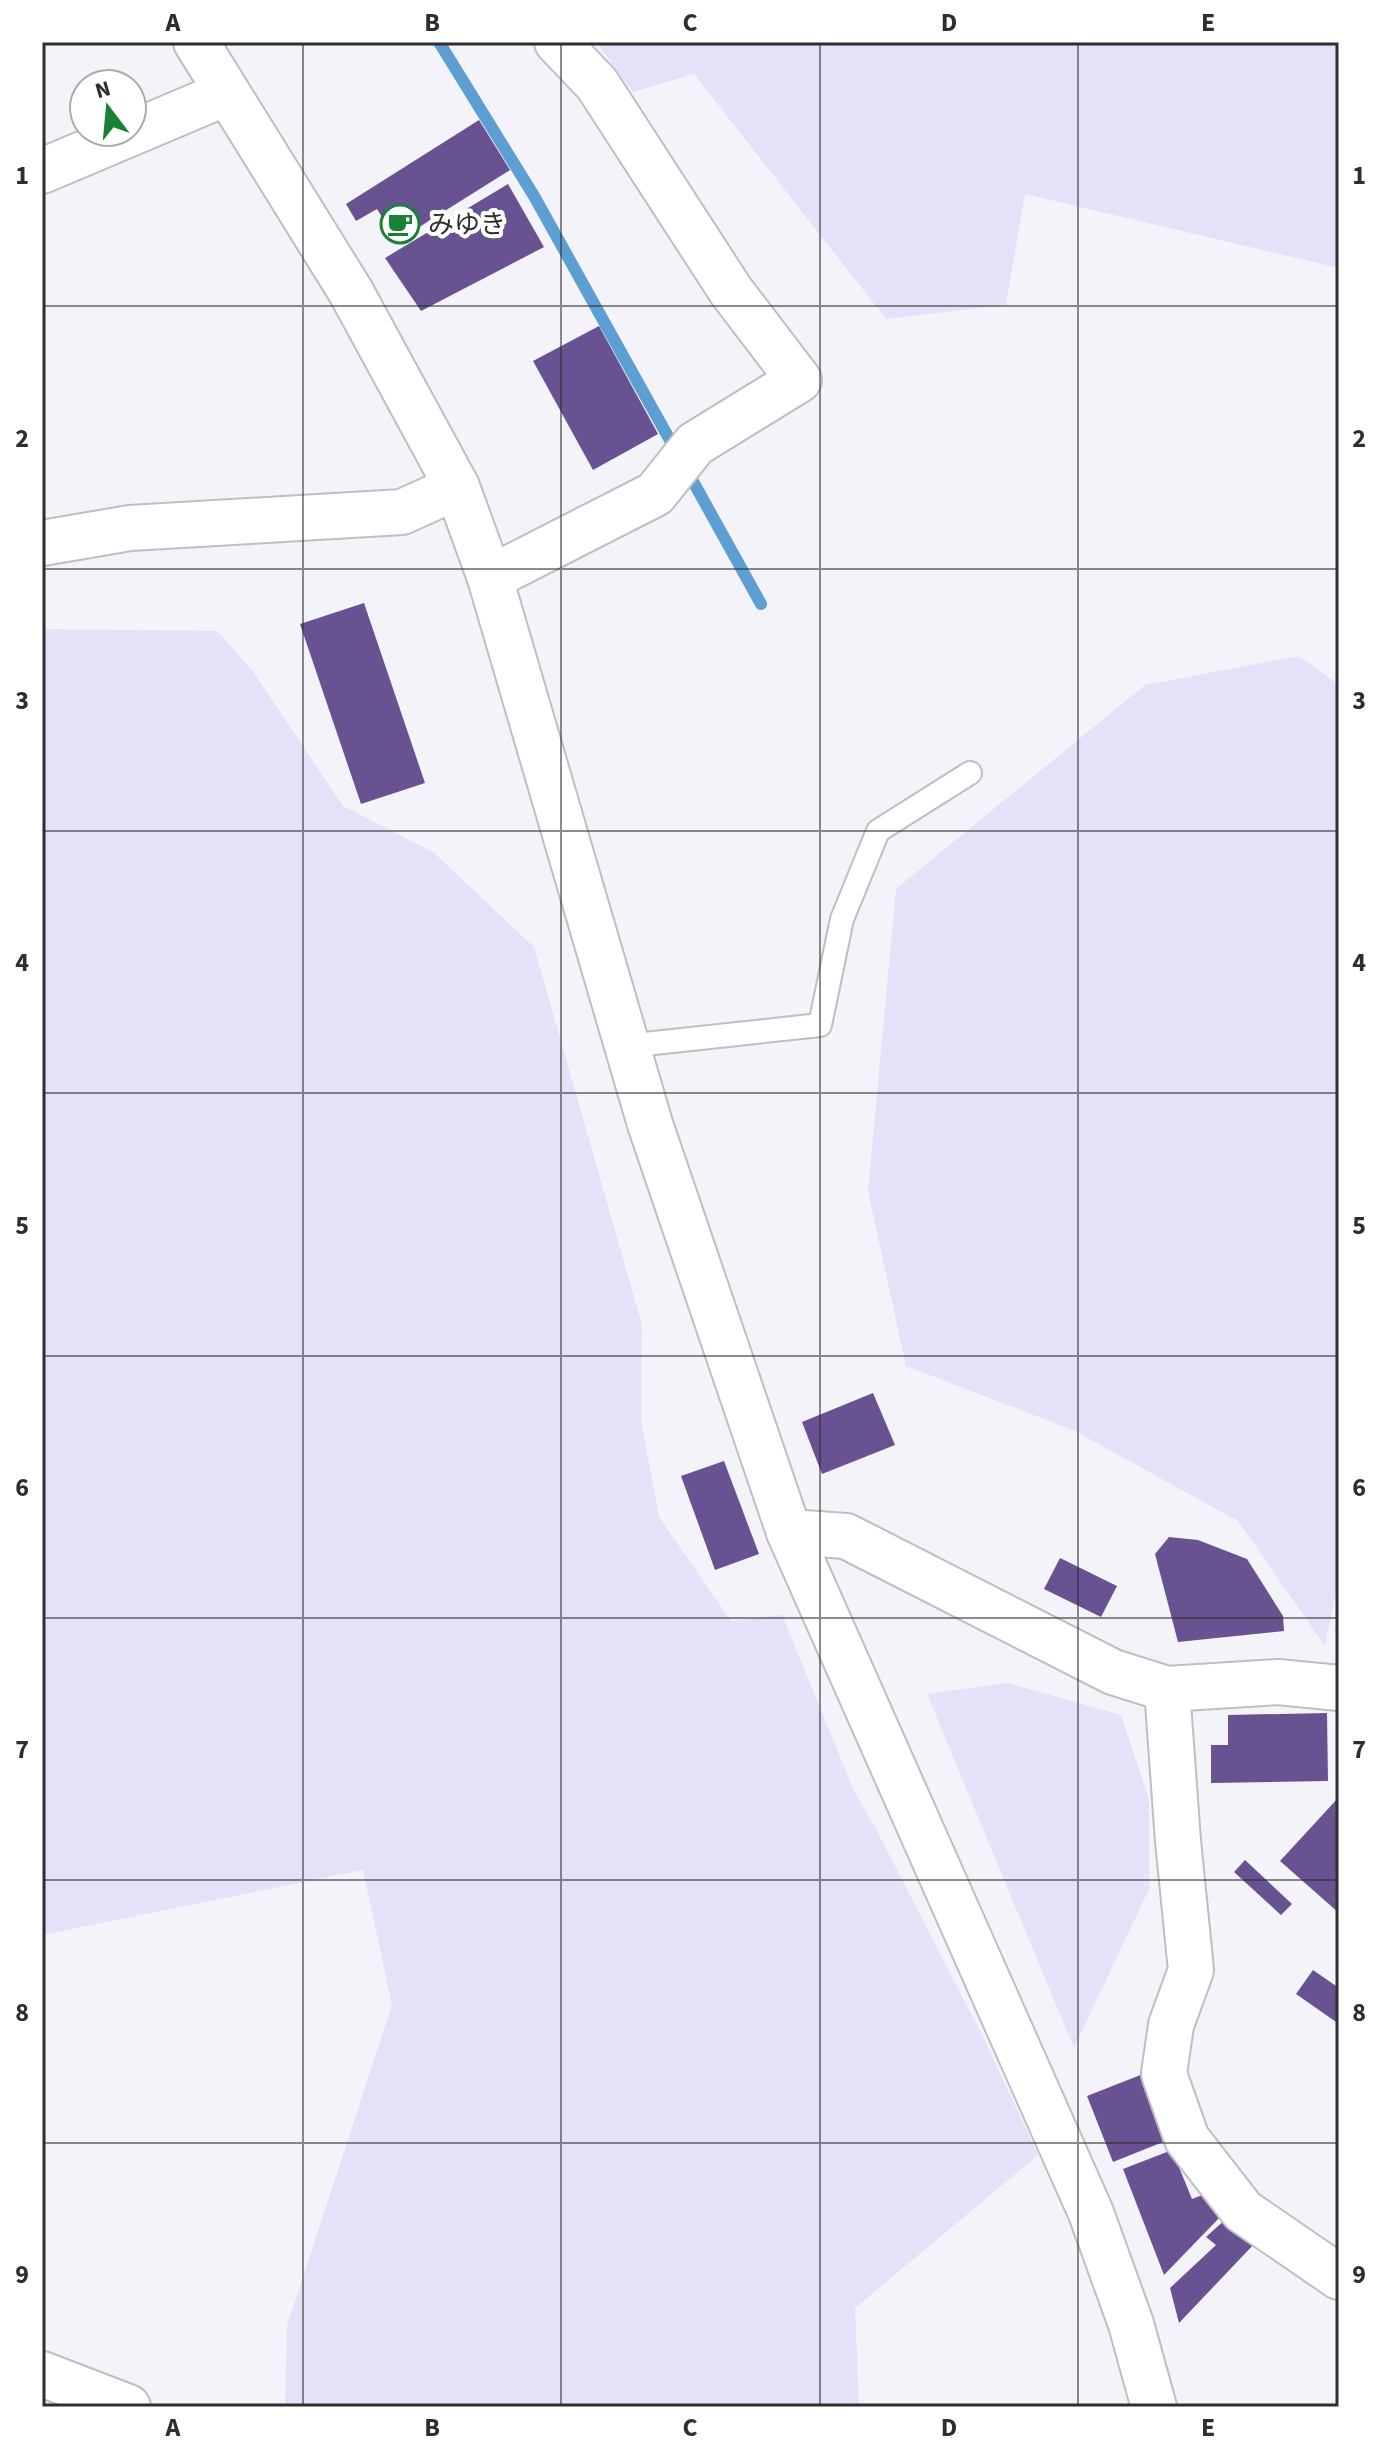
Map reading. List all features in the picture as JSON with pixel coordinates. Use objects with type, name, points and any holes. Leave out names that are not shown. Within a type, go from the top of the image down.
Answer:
[{"type":"street","points":[[196,42],[351,292],[457,487],[490,578],[650,1124],[789,1532],[1091,2213],[1131,2324],[1154,2407]]},
{"type":"street","points":[[490,578],[655,494],[695,444],[799,380],[731,291],[597,84],[557,42]]},
{"type":"street","points":[[42,171],[210,100]]},
{"type":"street","points":[[42,543],[130,528],[402,512],[457,487]]},
{"type":"street","points":[[789,1532],[846,1536],[1113,1672],[1167,1689],[1278,1682],[1339,1688]]},
{"type":"street","points":[[1167,1689],[1191,1970],[1171,2025],[1164,2074],[1187,2139],[1243,2211],[1339,2277]]},
{"type":"street","points":[[42,2374],[128,2407]]},
{"type":"lane","points":[[626,1046],[820,1025],[842,919],[878,831],[970,773]]},
{"type":"shaded area","points":[[596,42],[1339,42],[1339,268],[1025,194],[1006,305],[886,319],[694,74],[633,92]]},
{"type":"shaded area","points":[[42,629],[217,631],[252,670],[343,806],[433,852],[534,947],[642,1325],[641,1420],[659,1517],[731,1621],[782,1615],[855,1793],[984,2039],[1038,2155],[855,2308],[859,2407],[285,2407],[287,2326],[392,2005],[363,1870],[42,1935]]},
{"type":"shaded area","points":[[1299,656],[1339,685],[1339,1578],[1325,1646],[1238,1521],[1075,1431],[906,1366],[868,1191],[896,889],[1145,685]]},
{"type":"shaded area","points":[[1008,1683],[1121,1715],[1149,1799],[1149,1889],[1074,2048],[927,1694]]},
{"type":"building","points":[[479,120],[510,170],[397,241],[377,209],[356,221],[346,204]]},
{"type":"building","points":[[508,184],[544,247],[421,311],[385,258]]},
{"type":"building","points":[[599,326],[658,434],[593,470],[533,361]]},
{"type":"building","points":[[364,603],[425,783],[361,804],[300,624]]},
{"type":"building","points":[[873,1393],[895,1445],[822,1474],[802,1422]]},
{"type":"building","points":[[724,1461],[759,1554],[715,1570],[681,1476]]},
{"type":"building","points":[[1169,1537],[1198,1540],[1247,1559],[1283,1616],[1284,1631],[1178,1642],[1155,1554]]},
{"type":"building","points":[[1060,1558],[1117,1586],[1101,1617],[1044,1589]]},
{"type":"building","points":[[1327,1713],[1328,1781],[1211,1783],[1211,1745],[1228,1745],[1228,1715]]},
{"type":"building","points":[[1339,1797],[1339,1913],[1280,1861]]},
{"type":"building","points":[[1245,1860],[1292,1904],[1281,1915],[1234,1872]]},
{"type":"building","points":[[1313,1970],[1339,1988],[1339,2024],[1296,1994]]},
{"type":"building","points":[[1143,2074],[1168,2140],[1113,2162],[1087,2096]]},
{"type":"building","points":[[1172,2150],[1192,2199],[1207,2193],[1221,2216],[1164,2275],[1123,2169]]},
{"type":"building","points":[[1227,2218],[1255,2243],[1179,2323],[1170,2288],[1216,2245],[1206,2237]]},
{"type":"waterway","points":[[439,42],[534,196],[676,451]]},
{"type":"waterway","points":[[685,467],[761,604]]},
{"type":"place","name":"みゆき","points":[[400,224]]}]
